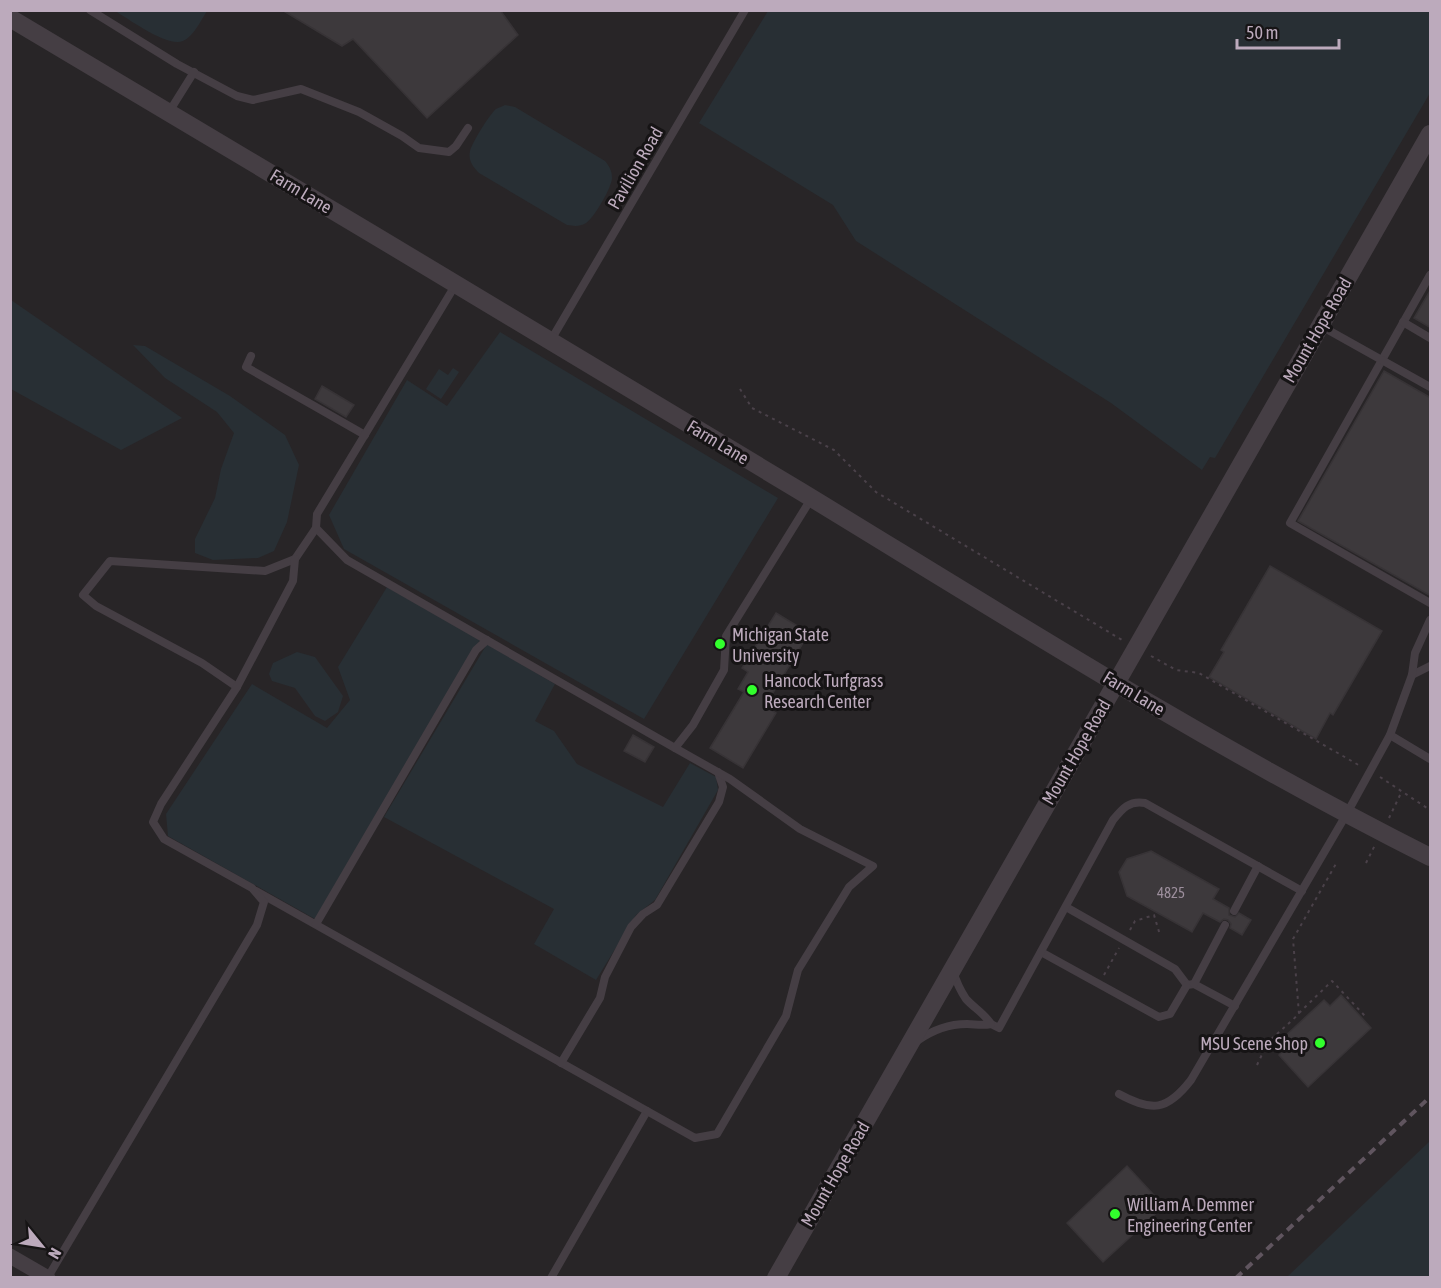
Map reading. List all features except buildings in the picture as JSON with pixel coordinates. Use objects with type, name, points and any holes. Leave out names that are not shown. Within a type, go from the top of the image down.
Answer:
[{"type":"street","name":"Farm Lane","points":[[10,18],[551,341],[1116,683],[1346,814],[1431,857]]},
{"type":"street","name":"Mount Hope Road","points":[[776,1278],[1431,134]]},
{"type":"street","points":[[10,1256],[48,1278]]},
{"type":"lane","points":[[90,10],[237,96],[253,100],[301,89],[359,112],[419,148],[431,151],[449,152],[468,128]]},
{"type":"lane","name":"Pavilion Road","points":[[551,341],[745,10]]},
{"type":"lane","points":[[169,112],[194,72]]},
{"type":"lane","points":[[1431,275],[1290,523],[1431,603]]},
{"type":"lane","points":[[316,528],[347,560],[718,772],[800,829],[873,866],[849,886],[798,970],[786,1016],[717,1134],[695,1138],[164,838],[153,822],[161,804],[237,687],[292,581],[295,559],[316,528],[317,514],[456,284]]},
{"type":"lane","points":[[1403,322],[1431,338]]},
{"type":"lane","points":[[1320,325],[1431,387]]},
{"type":"lane","points":[[251,356],[246,367],[364,435]]},
{"type":"lane","points":[[675,748],[693,725],[724,670],[726,636],[811,498]]},
{"type":"lane","points":[[237,687],[202,663],[96,606],[83,595],[110,561],[265,571],[295,559]]},
{"type":"lane","points":[[1119,1094],[1136,1103],[1164,1105],[1180,1095],[1205,1059],[1390,735],[1412,675],[1415,653],[1431,620]]},
{"type":"lane","points":[[316,924],[476,650],[487,640]]},
{"type":"lane","points":[[1412,675],[1431,666]]},
{"type":"lane","points":[[1390,735],[1431,759]]},
{"type":"lane","points":[[561,1063],[600,998],[604,977],[631,927],[643,914],[657,905],[719,802],[723,786],[718,772]]},
{"type":"lane","points":[[952,969],[958,986],[966,998],[985,1015],[991,1024],[999,1028],[1113,820],[1124,807],[1131,803],[1145,803],[1302,891]]},
{"type":"lane","points":[[1234,910],[1258,866]]},
{"type":"lane","points":[[48,1278],[257,925],[264,902],[252,888]]},
{"type":"lane","points":[[1066,907],[1176,969],[1191,985],[1235,1006]]},
{"type":"lane","points":[[1041,952],[1159,1017],[1170,1014],[1191,985],[1225,925]]},
{"type":"lane","points":[[906,1049],[926,1035],[952,1025],[991,1024]]},
{"type":"lane","points":[[550,1278],[647,1111]]},
{"type":"path","points":[[740,389],[752,408],[834,450],[876,492],[1136,648],[1176,670],[1199,673],[1371,771],[1431,810]]},
{"type":"path","points":[[1299,1014],[1293,939],[1337,862]]},
{"type":"path","points":[[1257,1065],[1268,1042],[1332,981],[1365,1016]]},
{"type":"shaded area","name":"Michigan State University","points":[[11,11],[1430,11],[1430,1277],[11,1277]]},
{"type":"shaded area","points":[[115,11],[207,11],[191,35],[183,41],[176,42],[159,37]]},
{"type":"shaded area","points":[[768,11],[1430,11],[1430,93],[1215,458],[1210,457],[1202,470],[1111,403],[856,241],[833,205],[699,123]]},
{"type":"shaded area","points":[[505,105],[515,107],[605,161],[608,165],[612,175],[609,188],[598,209],[586,223],[579,226],[567,225],[479,173],[473,166],[470,161],[470,151],[474,142],[493,112]]},
{"type":"shaded area","points":[[11,300],[182,418],[121,450],[11,389]]},
{"type":"shaded area","points":[[500,332],[778,498],[644,719],[344,549],[329,515],[407,380],[447,406]]},
{"type":"shaded area","points":[[133,345],[145,346],[230,396],[285,435],[299,465],[287,522],[274,551],[258,558],[213,560],[195,553],[195,539],[215,498],[221,469],[234,433],[217,412],[165,378]]},
{"type":"shaded area","points":[[453,368],[459,372],[441,399],[426,389],[439,369],[448,375]]},
{"type":"shaded area","points":[[387,587],[480,640],[315,919],[168,836],[166,814],[252,684],[327,728],[350,700],[338,667]]},
{"type":"shaded area","points":[[487,644],[555,684],[535,721],[554,731],[577,764],[663,807],[690,763],[716,777],[718,790],[655,900],[636,915],[596,980],[534,944],[554,909],[384,817]]},
{"type":"shaded area","points":[[297,652],[315,657],[343,696],[338,712],[325,721],[315,716],[295,688],[272,681],[269,674],[273,663]]},
{"type":"shaded area","points":[[1430,1141],[1430,1277],[1287,1277]]},
{"type":"railway","points":[[1236,1278],[1430,1097]]},
{"type":"place","name":"Michigan State University","points":[[720,644]]},
{"type":"place","name":"Hancock Turfgrass Research Center","points":[[752,690]]},
{"type":"place","name":"MSU Scene Shop","points":[[1320,1043]]},
{"type":"place","name":"William A. Demmer Engineering Center","points":[[1115,1214]]}]
